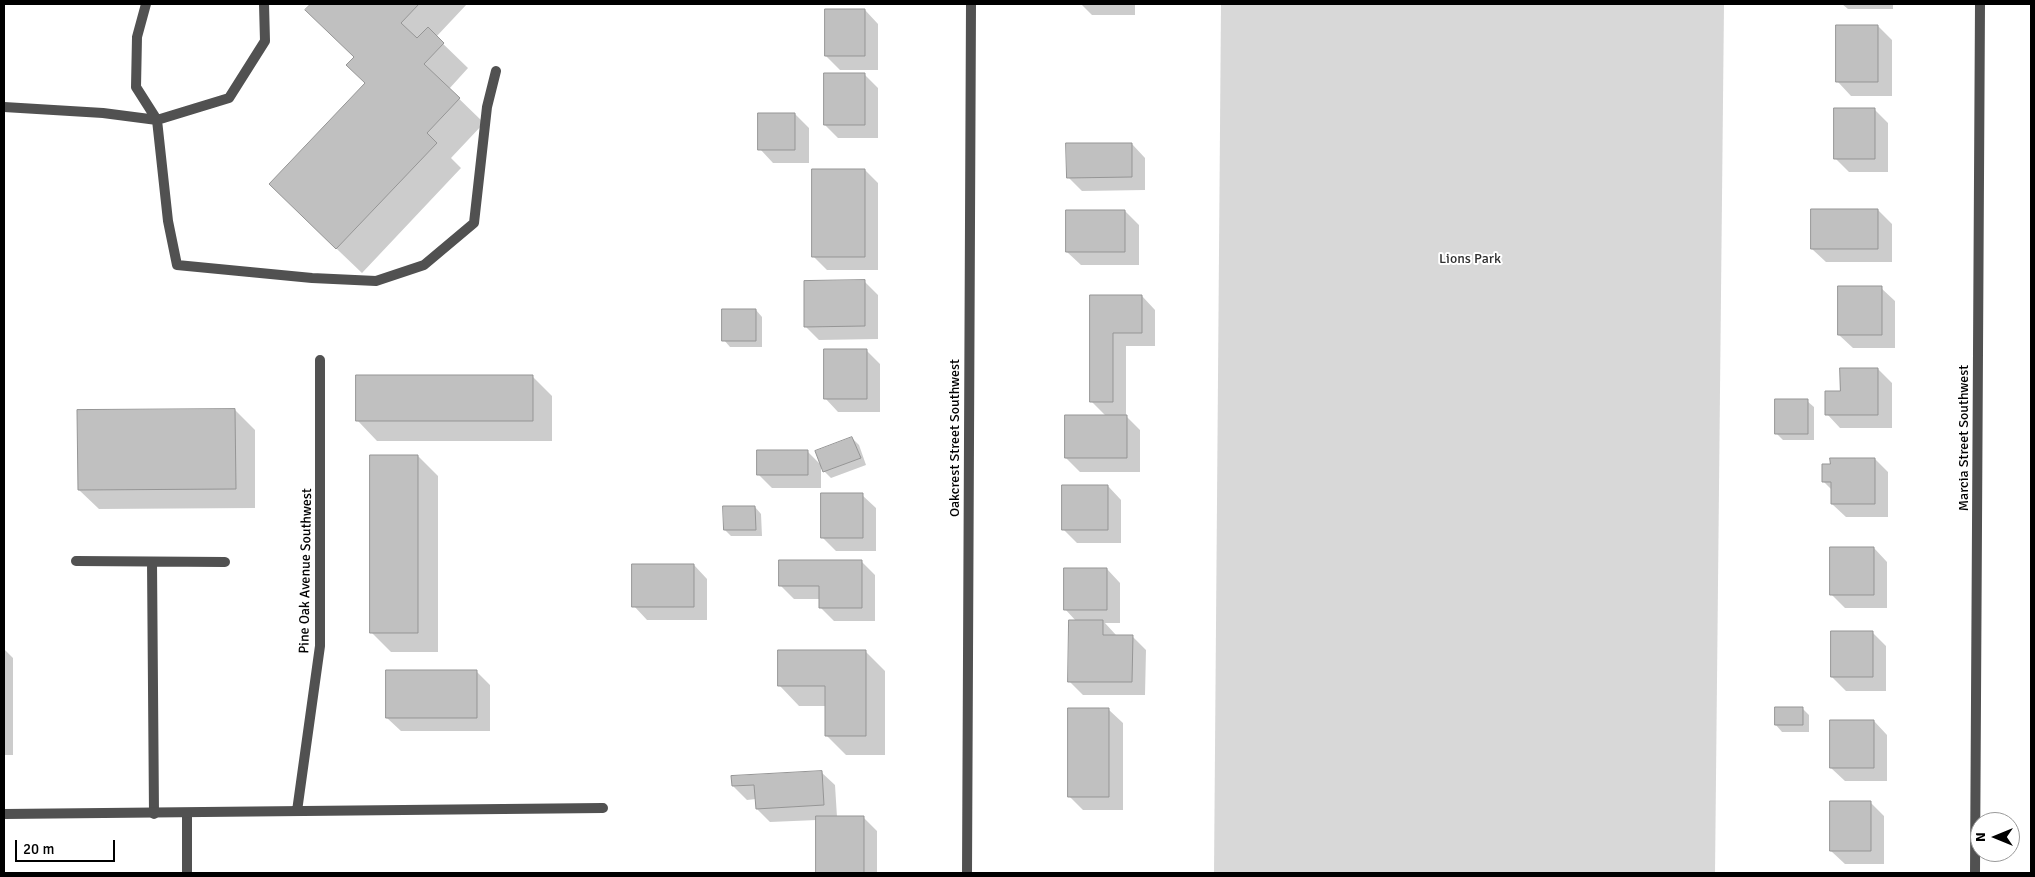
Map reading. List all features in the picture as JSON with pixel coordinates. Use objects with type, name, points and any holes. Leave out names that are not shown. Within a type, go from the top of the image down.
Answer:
[{"type":"street","points":[[146,4],[138,37],[136,87],[157,120],[168,221],[177,265],[312,278],[376,281],[424,265],[474,224],[487,107],[496,71]]},
{"type":"street","points":[[4,107],[103,113],[157,120],[229,98],[265,40],[264,4]]},
{"type":"street","name":"Oakcrest Street Southwest","points":[[967,873],[971,4]]},
{"type":"street","name":"Marcia Street Southwest","points":[[1975,873],[1980,4]]},
{"type":"street","name":"Pine Oak Avenue Southwest","points":[[297,811],[320,646],[320,360]]},
{"type":"street","points":[[76,561],[225,562]]},
{"type":"street","points":[[152,562],[154,814]]},
{"type":"street","points":[[4,814],[187,814],[603,808]]},
{"type":"street","points":[[187,814],[187,873]]},
{"type":"green space","name":"Lions Park","points":[[1221,4],[1724,4],[1715,873],[1214,873]]},
{"type":"building","points":[[311,4],[419,4],[401,23],[417,38],[428,27],[444,43],[424,64],[460,98],[427,133],[437,143],[336,249],[269,184],[365,83],[346,65],[354,57],[305,10]]},
{"type":"building","points":[[825,9],[865,9],[865,56],[825,56]]},
{"type":"building","points":[[1836,25],[1878,25],[1878,82],[1836,82]]},
{"type":"building","points":[[824,73],[865,73],[865,125],[824,125]]},
{"type":"building","points":[[1834,108],[1875,108],[1875,159],[1834,159]]},
{"type":"building","points":[[758,113],[795,113],[795,150],[758,150]]},
{"type":"building","points":[[1066,143],[1132,143],[1132,177],[1067,178]]},
{"type":"building","points":[[812,169],[865,169],[865,257],[812,257]]},
{"type":"building","points":[[1811,209],[1878,209],[1878,249],[1811,249]]},
{"type":"building","points":[[1066,210],[1125,210],[1125,252],[1066,252]]},
{"type":"building","points":[[865,280],[865,326],[804,327],[804,281]]},
{"type":"building","points":[[1838,286],[1882,286],[1882,335],[1838,335]]},
{"type":"building","points":[[1090,295],[1142,295],[1142,333],[1113,333],[1113,402],[1090,402]]},
{"type":"building","points":[[722,309],[756,309],[756,341],[722,341]]},
{"type":"building","points":[[824,349],[867,349],[867,399],[824,399]]},
{"type":"building","points":[[1840,368],[1878,368],[1878,415],[1825,415],[1825,391],[1840,391]]},
{"type":"building","points":[[356,375],[533,375],[533,421],[356,421]]},
{"type":"building","points":[[1775,399],[1808,399],[1808,434],[1775,434]]},
{"type":"building","points":[[235,409],[236,489],[78,490],[77,410]]},
{"type":"building","points":[[1065,415],[1127,415],[1127,458],[1065,458]]},
{"type":"building","points":[[852,437],[861,458],[823,472],[815,451]]},
{"type":"building","points":[[757,450],[808,450],[808,475],[757,475]]},
{"type":"building","points":[[370,455],[418,455],[418,633],[370,633]]},
{"type":"building","points":[[1830,458],[1875,458],[1875,504],[1831,504],[1831,482],[1822,482],[1822,464],[1830,464]]},
{"type":"building","points":[[1062,485],[1108,485],[1108,530],[1062,530]]},
{"type":"building","points":[[821,493],[863,493],[863,538],[821,538]]},
{"type":"building","points":[[723,506],[755,506],[756,530],[724,530]]},
{"type":"building","points":[[1830,547],[1874,547],[1874,595],[1830,595]]},
{"type":"building","points":[[779,560],[862,560],[862,608],[819,608],[819,586],[779,586]]},
{"type":"building","points":[[632,564],[694,564],[694,607],[632,607]]},
{"type":"building","points":[[1064,568],[1107,568],[1107,610],[1064,610]]},
{"type":"building","points":[[1069,620],[1103,620],[1103,635],[1133,635],[1132,682],[1068,682]]},
{"type":"building","points":[[1831,631],[1873,631],[1873,677],[1831,677]]},
{"type":"building","points":[[778,650],[866,650],[866,736],[825,736],[825,686],[778,686]]},
{"type":"building","points":[[386,670],[477,670],[477,718],[386,718]]},
{"type":"building","points":[[1775,707],[1803,707],[1803,725],[1775,725]]},
{"type":"building","points":[[1068,708],[1109,708],[1109,797],[1068,797]]},
{"type":"building","points":[[1830,720],[1874,720],[1874,768],[1830,768]]},
{"type":"building","points":[[822,771],[824,805],[756,809],[754,785],[732,786],[731,776]]},
{"type":"building","points":[[1830,801],[1871,801],[1871,851],[1830,851]]},
{"type":"building","points":[[816,816],[864,816],[864,873],[816,873]]}]
